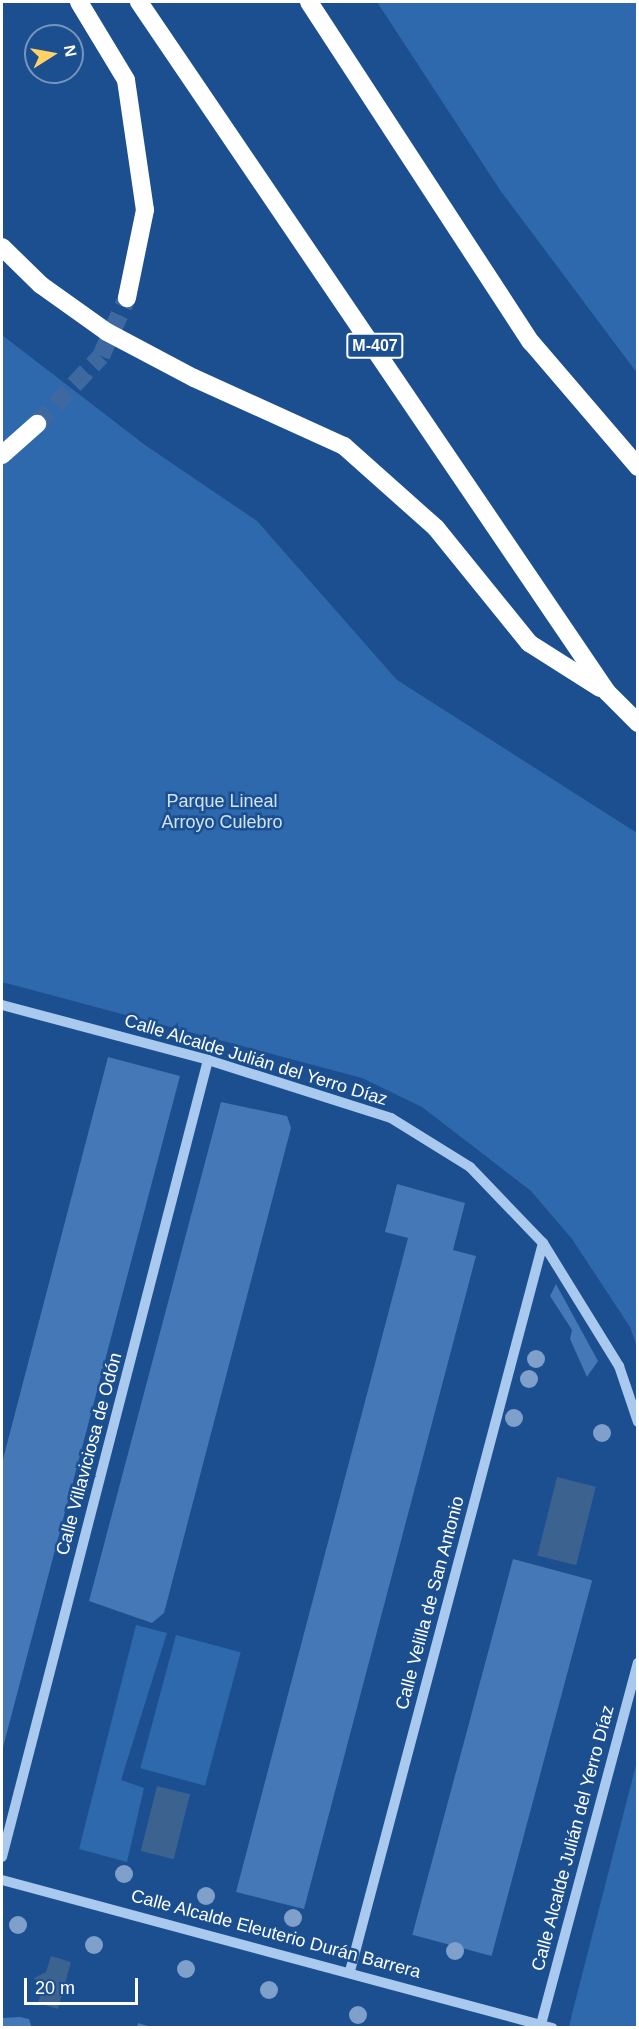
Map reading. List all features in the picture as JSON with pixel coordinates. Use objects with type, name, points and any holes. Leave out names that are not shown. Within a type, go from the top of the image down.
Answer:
[{"type":"highway","points":[[79,2],[126,80],[145,210],[127,298]]},
{"type":"highway","name":"M-407","points":[[139,2],[607,692],[638,723]]},
{"type":"highway","points":[[309,2],[531,342],[638,467]]},
{"type":"highway","points":[[2,247],[41,285],[107,332],[194,378],[344,446],[436,528],[529,643],[607,692]]},
{"type":"highway","points":[[2,455],[37,424]]},
{"type":"street","name":"Calle Alcalde Julián del Yerro Díaz","points":[[2,1005],[208,1060],[392,1118],[470,1167],[543,1243],[619,1366],[638,1422]]},
{"type":"street","name":"Calle Villaviciosa de Odón","points":[[2,1857],[208,1060]]},
{"type":"street","name":"Calle Velilla de San Antonio","points":[[350,1971],[543,1243]]},
{"type":"street","name":"Calle Alcalde Julián del Yerro Díaz","points":[[541,2025],[638,1663]]},
{"type":"street","name":"Calle Alcalde Eleuterio Durán Barrera","points":[[2,1880],[350,1971],[552,2028]]},
{"type":"green space","points":[[377,2],[637,2],[637,373],[500,190]]},
{"type":"green space","name":"Parque Lineal Arroyo Culebro","points":[[2,335],[145,445],[257,521],[397,680],[637,833],[637,1347],[630,1327],[572,1239],[531,1191],[422,1107],[362,1078],[2,982]]},
{"type":"green space","points":[[136,1625],[167,1633],[121,1780],[144,1788],[127,1862],[79,1849]]},
{"type":"green space","points":[[176,1635],[241,1652],[205,1786],[140,1768]]},
{"type":"green space","points":[[637,1761],[637,2027],[569,2027],[572,2014]]},
{"type":"shaded area","points":[[557,1477],[596,1487],[576,1565],[537,1556]]},
{"type":"shaded area","points":[[157,1786],[190,1794],[174,1859],[141,1851]]},
{"type":"shaded area","points":[[51,1956],[71,1962],[58,2009],[38,2003],[43,1987],[34,1978],[46,1972]]},
{"type":"building","points":[[108,1057],[180,1076],[2,1751],[2,1463]]},
{"type":"building","points":[[221,1102],[287,1116],[291,1128],[164,1613],[152,1623],[89,1601]]},
{"type":"building","points":[[397,1184],[465,1203],[453,1250],[476,1256],[304,1909],[236,1892],[408,1238],[385,1232]]},
{"type":"building","points":[[556,1284],[598,1361],[587,1377],[570,1339],[572,1330],[550,1296]]},
{"type":"building","points":[[513,1559],[592,1580],[492,1956],[412,1935]]},
{"type":"building","points":[[2,2018],[29,2019],[32,2028],[2,2028]]},
{"type":"building","points":[[138,2023],[151,2027],[151,2028],[137,2028]]},
{"type":"tunnel","points":[[37,424],[101,356],[127,298]]}]
